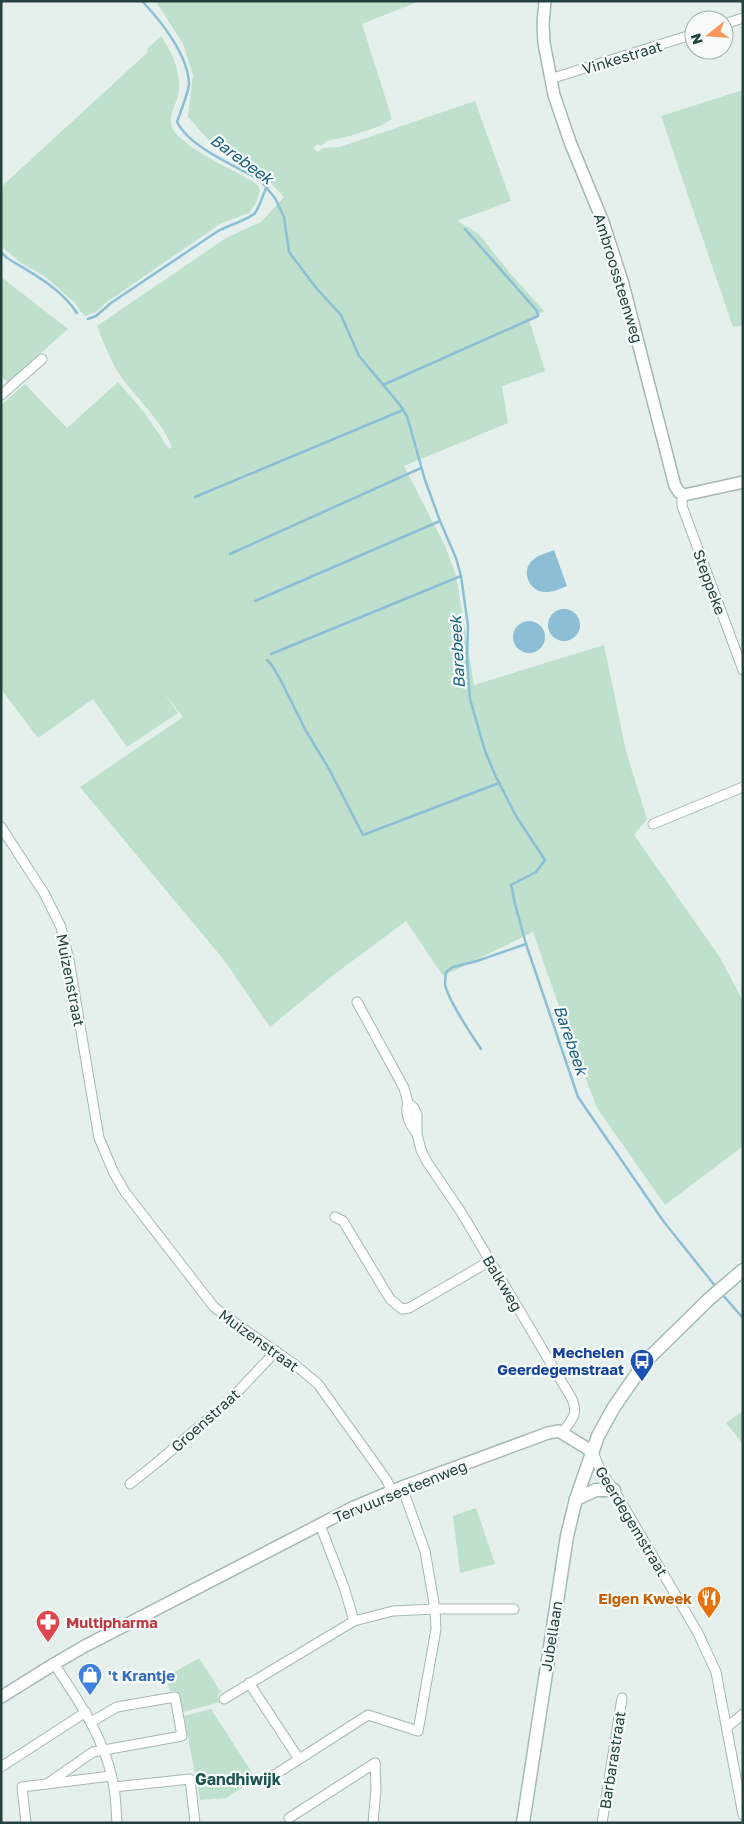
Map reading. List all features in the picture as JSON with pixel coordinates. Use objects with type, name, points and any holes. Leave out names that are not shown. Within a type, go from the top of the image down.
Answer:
[{"type":"main road","points":[[593,1452],[598,1436],[614,1407],[646,1361],[708,1299],[743,1270]]},
{"type":"main road","name":"Jubellaan","points":[[523,1823],[563,1562],[576,1499],[593,1452]]},
{"type":"main road","points":[[576,1499],[588,1492],[614,1490]]},
{"type":"street","name":"Ambroossteenweg","points":[[545,1],[542,24],[550,79],[559,111],[603,222],[623,284],[672,475],[677,490],[682,494]]},
{"type":"street","name":"Vinkestraat","points":[[550,79],[684,37]]},
{"type":"street","points":[[1,396],[42,359]]},
{"type":"street","points":[[682,494],[696,493],[743,482]]},
{"type":"street","name":"Steppeke","points":[[682,494],[682,506],[743,670]]},
{"type":"street","points":[[653,824],[743,787]]},
{"type":"street","name":"Muizenstraat","points":[[1,827],[44,893],[61,927],[69,960],[99,1138],[114,1173],[135,1206],[214,1307],[294,1364],[318,1384],[386,1479],[397,1489],[425,1551],[435,1609],[436,1629],[418,1731],[368,1715],[299,1759]]},
{"type":"street","name":"Balkweg","points":[[357,1002],[404,1088],[408,1103],[414,1108],[417,1115],[417,1134],[421,1150],[427,1162],[461,1212],[576,1407],[575,1415],[562,1433]]},
{"type":"street","points":[[335,1217],[343,1221],[390,1299],[402,1309],[409,1308],[490,1261]]},
{"type":"street","name":"Groenstraat","points":[[130,1484],[228,1402],[276,1351]]},
{"type":"street","name":"Tervuursesteenweg","points":[[1,1697],[54,1664],[354,1507],[548,1433],[559,1431],[562,1433]]},
{"type":"street","points":[[562,1433],[593,1452]]},
{"type":"street","name":"Geerdegemstraat","points":[[593,1452],[601,1472],[614,1490],[698,1633],[716,1672],[743,1815]]},
{"type":"street","points":[[320,1525],[344,1587],[354,1620]]},
{"type":"street","points":[[224,1699],[354,1620],[393,1611],[514,1608]]},
{"type":"street","points":[[54,1664],[86,1712],[103,1750],[114,1787],[117,1823]]},
{"type":"street","points":[[249,1683],[299,1759],[265,1780]]},
{"type":"street","points":[[47,1784],[93,1752],[182,1736],[175,1696],[117,1707],[91,1722]]},
{"type":"street","name":"Barbarastraat","points":[[602,1823],[622,1698]]},
{"type":"street","points":[[1,1767],[86,1712]]},
{"type":"street","points":[[727,1727],[743,1714]]},
{"type":"street","points":[[289,1818],[375,1763],[376,1790],[373,1823]]},
{"type":"street","points":[[26,1823],[22,1787],[111,1776]]},
{"type":"street","points":[[114,1787],[190,1779],[195,1823]]},
{"type":"green space","points":[[163,1],[420,1],[362,24],[392,119],[380,126],[350,136],[326,141],[326,143],[320,146],[318,144],[313,148],[318,152],[323,148],[340,147],[475,101],[511,201],[457,221],[478,233],[509,272],[544,311],[529,320],[545,371],[502,386],[508,423],[404,466],[445,546],[456,575],[474,685],[604,645],[626,751],[647,819],[634,835],[719,956],[743,1001],[743,1146],[665,1205],[597,1108],[533,932],[443,976],[406,921],[332,976],[270,1027],[224,960],[80,787],[183,717],[162,690],[178,713],[127,747],[93,699],[38,738],[1,689],[1,405],[25,384],[67,428],[118,382],[144,412],[169,449],[172,447],[156,419],[118,372],[97,326],[226,238],[261,222],[284,197],[261,173],[214,146],[188,117],[193,75],[183,44],[157,3]]},
{"type":"green space","points":[[161,36],[172,55],[177,68],[179,82],[178,95],[171,116],[174,131],[190,146],[249,179],[258,185],[260,190],[256,203],[249,213],[220,224],[107,302],[96,312],[86,316],[79,310],[77,305],[46,277],[21,263],[2,247],[1,187],[148,52],[147,49]]},
{"type":"green space","points":[[743,90],[743,325],[733,327],[661,116]]},
{"type":"green space","points":[[1,277],[68,329],[8,382],[1,377]]},
{"type":"green space","points":[[743,1411],[743,1444],[726,1423]]},
{"type":"green space","points":[[476,1508],[495,1564],[460,1573],[453,1516]]},
{"type":"green space","points":[[199,1658],[221,1692],[217,1695],[220,1702],[183,1712],[177,1691],[170,1691],[166,1677]]},
{"type":"green space","points":[[211,1709],[256,1779],[226,1798],[200,1800],[184,1716]]},
{"type":"water","points":[[554,550],[567,586],[550,592],[539,591],[530,584],[527,569],[535,558]]},
{"type":"water","points":[[564,609],[570,610],[575,614],[579,619],[579,631],[575,636],[570,640],[564,641],[558,640],[553,636],[549,631],[548,625],[549,619],[553,614],[558,610]]},
{"type":"water","points":[[529,621],[535,622],[540,626],[544,631],[544,643],[540,648],[535,652],[529,653],[523,652],[518,648],[514,643],[513,637],[514,631],[518,626],[523,622]]},
{"type":"waterway","name":"Barebeek","points":[[142,1],[173,40],[188,74],[189,85],[177,122],[192,140],[214,156],[260,180],[275,198],[284,217],[289,252],[317,289],[341,315],[359,356],[407,416],[425,480],[456,558],[461,576],[468,626],[467,657],[470,699],[485,751],[516,816],[545,860],[536,872],[511,885],[526,944],[578,1097],[664,1222],[716,1287]]},
{"type":"waterway","points":[[88,319],[96,316],[111,303],[218,231],[253,215],[267,186]]},
{"type":"waterway","points":[[383,385],[538,316],[537,311],[465,229]]},
{"type":"waterway","points":[[1,252],[63,296],[77,313]]},
{"type":"waterway","points":[[195,497],[403,410]]},
{"type":"waterway","points":[[230,554],[421,468]]},
{"type":"waterway","points":[[255,601],[440,521]]},
{"type":"waterway","points":[[271,654],[461,576]]},
{"type":"waterway","points":[[267,660],[279,677],[306,731],[329,769],[363,835],[499,783]]},
{"type":"waterway","points":[[481,1049],[450,998],[445,984],[446,972],[453,967],[526,944]]},
{"type":"waterway","name":"Barebeek","points":[[721,1293],[743,1318]]},
{"type":"place","name":"Mechelen Geerdegemstraat","points":[[642,1382]]},
{"type":"place","name":"Eigen Kweek","points":[[709,1619]]},
{"type":"place","name":"Multipharma","points":[[48,1643]]},
{"type":"place","name":"'t Krantje","points":[[90,1696]]},
{"type":"district","name":"Gandhiwijk","points":[[238,1779]]}]
